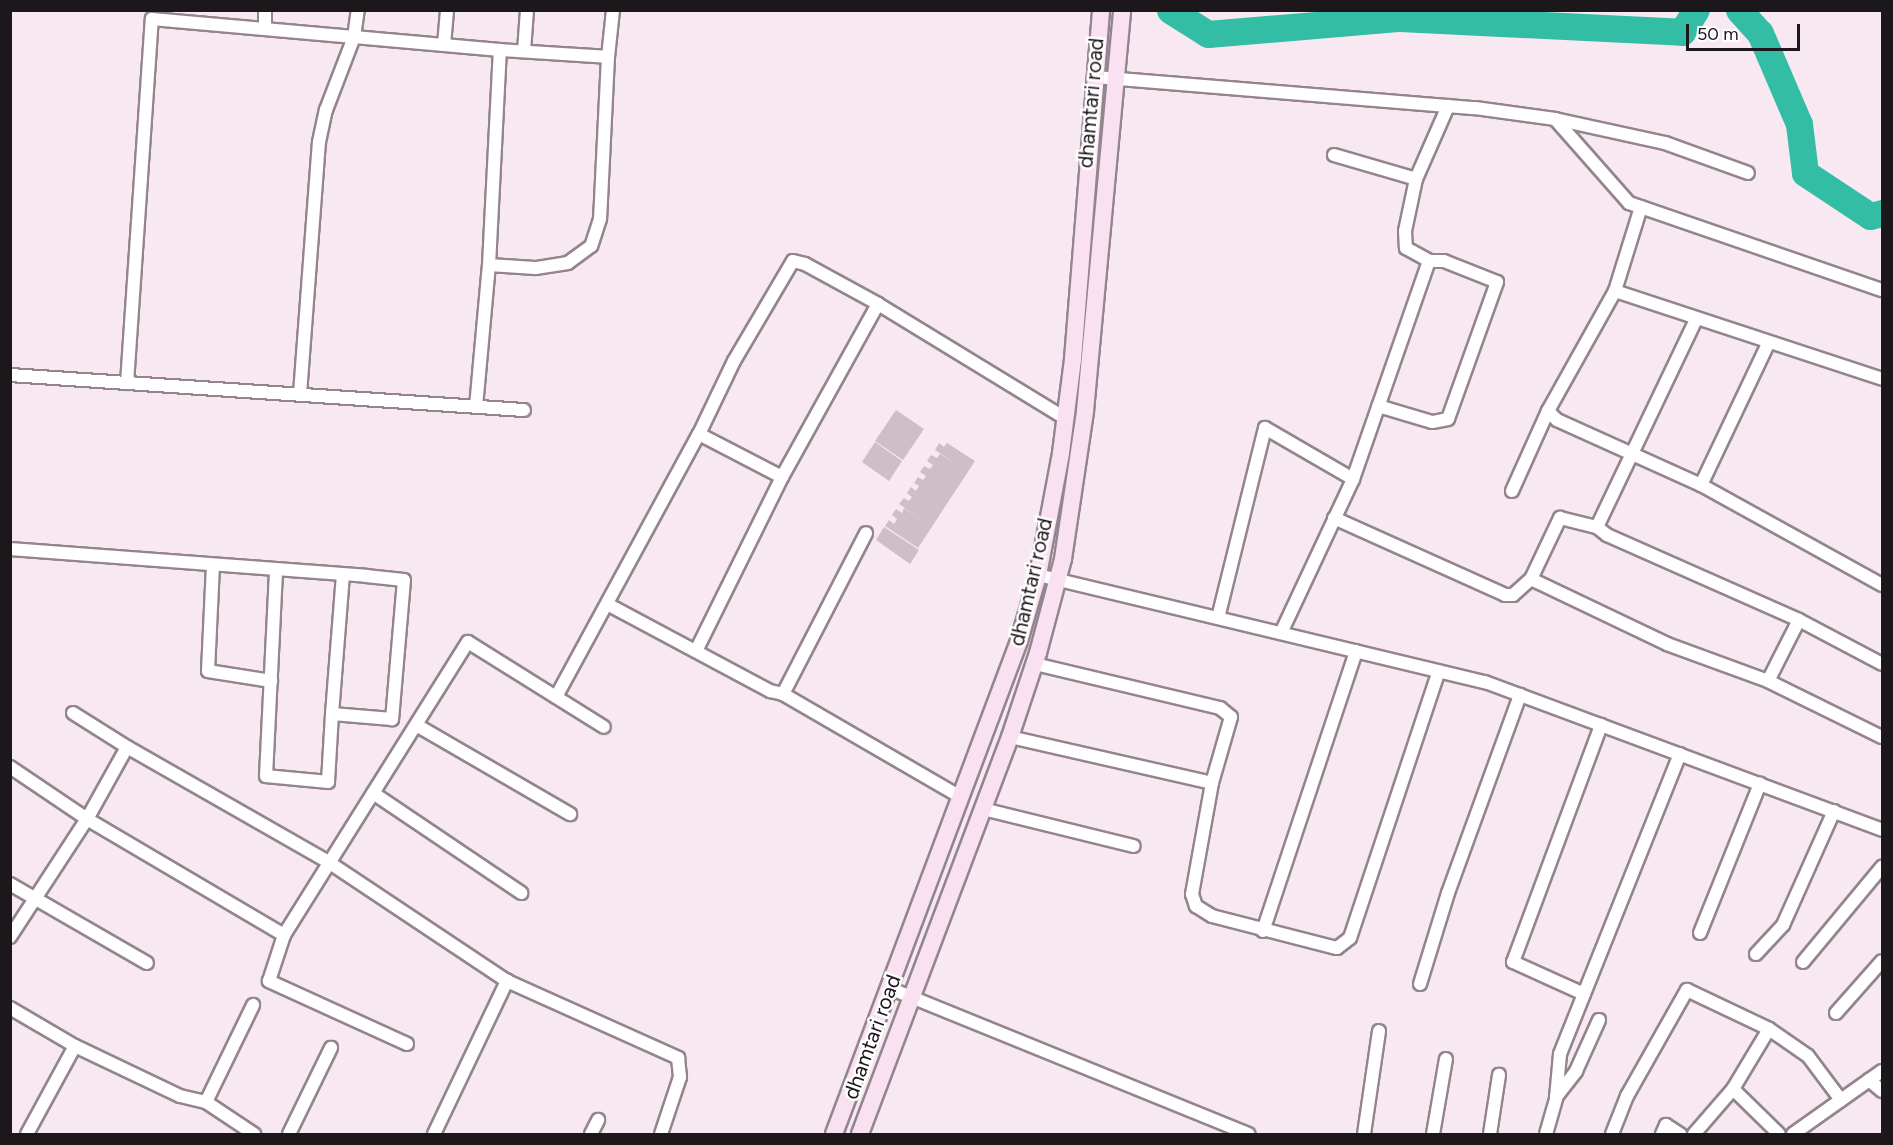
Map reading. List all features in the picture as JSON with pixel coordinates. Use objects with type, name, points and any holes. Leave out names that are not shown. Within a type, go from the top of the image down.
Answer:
[{"type":"main road","points":[[834,1134],[1019,641],[1038,575],[1065,418],[1101,15]]},
{"type":"main road","name":"dhamtari road","points":[[860,1134],[1010,737],[1035,664],[1057,580],[1085,411],[1121,15]]},
{"type":"street","points":[[265,29],[266,10]]},
{"type":"street","points":[[300,394],[319,142],[326,110],[354,37],[358,10]]},
{"type":"street","points":[[444,45],[447,10]]},
{"type":"street","points":[[524,51],[527,10]]},
{"type":"street","points":[[489,265],[535,268],[568,263],[591,246],[600,219],[608,57],[613,10]]},
{"type":"street","points":[[127,383],[153,15],[265,29],[500,50],[608,57]]},
{"type":"street","points":[[476,406],[489,265],[500,50]]},
{"type":"street","points":[[1095,77],[1448,106],[1555,119],[1665,143],[1748,173]]},
{"type":"street","points":[[1378,406],[1432,422],[1448,419],[1497,282],[1444,261],[1429,261],[1406,248],[1405,241],[1416,179],[1448,106]]},
{"type":"street","points":[[1555,119],[1629,203],[1882,290]]},
{"type":"street","points":[[1334,155],[1416,179]]},
{"type":"street","points":[[1512,491],[1548,411],[1615,291],[1641,207]]},
{"type":"street","points":[[556,697],[609,605],[699,434],[734,361],[793,261],[805,264],[878,304],[1065,418]]},
{"type":"street","points":[[1281,633],[1353,479],[1429,261]]},
{"type":"street","points":[[1615,291],[1767,344],[1882,379]]},
{"type":"street","points":[[696,651],[782,477],[878,304]]},
{"type":"street","points":[[1597,527],[1696,319]]},
{"type":"street","points":[[1701,486],[1767,344]]},
{"type":"street","points":[[10,375],[524,410]]},
{"type":"street","points":[[1548,411],[1557,420],[1701,486],[1882,585]]},
{"type":"street","points":[[1218,618],[1265,428],[1353,479]]},
{"type":"street","points":[[699,434],[782,477]]},
{"type":"street","points":[[1334,518],[1505,595],[1513,595],[1531,579],[1560,518],[1597,527],[1607,535],[1799,620],[1882,664]]},
{"type":"street","points":[[783,694],[866,533]]},
{"type":"street","points":[[10,549],[404,580],[399,662],[392,719],[332,714]]},
{"type":"street","points":[[213,565],[207,671],[271,681]]},
{"type":"street","points":[[276,570],[266,776],[328,782],[343,575]]},
{"type":"street","points":[[1038,575],[1439,671],[1520,695],[1882,830]]},
{"type":"street","points":[[1531,579],[1667,644],[1768,681],[1882,737]]},
{"type":"street","points":[[609,605],[770,692],[783,694],[961,798]]},
{"type":"street","points":[[1768,681],[1799,620]]},
{"type":"street","points":[[408,1044],[269,981],[284,935],[372,793],[418,726],[468,642],[604,727]]},
{"type":"street","points":[[1263,931],[1356,651]]},
{"type":"street","points":[[1035,664],[1220,708],[1231,717],[1212,783],[1192,894],[1197,906],[1212,916],[1263,931],[1337,948],[1350,938],[1439,671]]},
{"type":"street","points":[[1420,984],[1448,893],[1520,695]]},
{"type":"street","points":[[73,713],[127,747],[330,863],[507,981],[678,1058],[681,1077],[662,1134]]},
{"type":"street","points":[[1584,994],[1513,962],[1601,725]]},
{"type":"street","points":[[418,726],[570,814]]},
{"type":"street","points":[[1010,737],[1212,783]]},
{"type":"street","points":[[10,937],[36,901],[87,819],[127,747]]},
{"type":"street","points":[[1546,1134],[1556,1098],[1560,1053],[1680,754]]},
{"type":"street","points":[[10,767],[87,819],[284,935]]},
{"type":"street","points":[[1700,933],[1760,784]]},
{"type":"street","points":[[372,793],[521,893]]},
{"type":"street","points":[[982,809],[1134,846]]},
{"type":"street","points":[[1756,954],[1783,925],[1834,812]]},
{"type":"street","points":[[1803,962],[1882,867]]},
{"type":"street","points":[[10,884],[147,963]]},
{"type":"street","points":[[1836,1013],[1882,961]]},
{"type":"street","points":[[434,1134],[507,981]]},
{"type":"street","points":[[889,988],[1249,1134]]},
{"type":"street","points":[[1612,1134],[1627,1096],[1687,990],[1769,1029],[1808,1056],[1841,1100]]},
{"type":"street","points":[[206,1102],[253,1005]]},
{"type":"street","points":[[10,1008],[75,1046],[180,1096],[206,1102],[254,1134]]},
{"type":"street","points":[[1556,1098],[1576,1071],[1599,1020]]},
{"type":"street","points":[[1694,1134],[1733,1089],[1769,1029]]},
{"type":"street","points":[[1364,1134],[1380,1031]]},
{"type":"street","points":[[27,1134],[75,1046]]},
{"type":"street","points":[[289,1134],[331,1048]]},
{"type":"street","points":[[1433,1134],[1446,1059]]},
{"type":"street","points":[[1793,1134],[1882,1071]]},
{"type":"street","points":[[1490,1134],[1499,1075]]},
{"type":"street","points":[[1869,1080],[1882,1091]]},
{"type":"street","points":[[1733,1089],[1779,1134]]},
{"type":"street","points":[[591,1134],[598,1120]]},
{"type":"street","points":[[1662,1134],[1666,1125],[1680,1134]]},
{"type":"building","points":[[896,410],[924,429],[903,460],[875,441]]},
{"type":"building","points":[[875,442],[902,461],[889,481],[862,462]]},
{"type":"building","points":[[939,443],[944,447],[947,443],[975,461],[918,548],[885,526],[889,520],[894,524],[897,519],[892,515],[896,509],[902,513],[904,508],[925,522],[899,504],[904,498],[909,501],[912,497],[907,493],[911,487],[916,491],[919,486],[914,483],[918,477],[923,480],[926,476],[920,472],[924,466],[930,469],[933,465],[927,461],[931,455],[937,458],[940,454],[960,467],[935,450]]},
{"type":"building","points":[[884,527],[919,550],[910,564],[876,540]]},
{"type":"waterway","points":[[1170,10],[1208,34],[1400,18],[1682,32],[1696,10]]},
{"type":"waterway","points":[[1739,10],[1760,33],[1799,124],[1805,173],[1870,216],[1882,213]]}]
